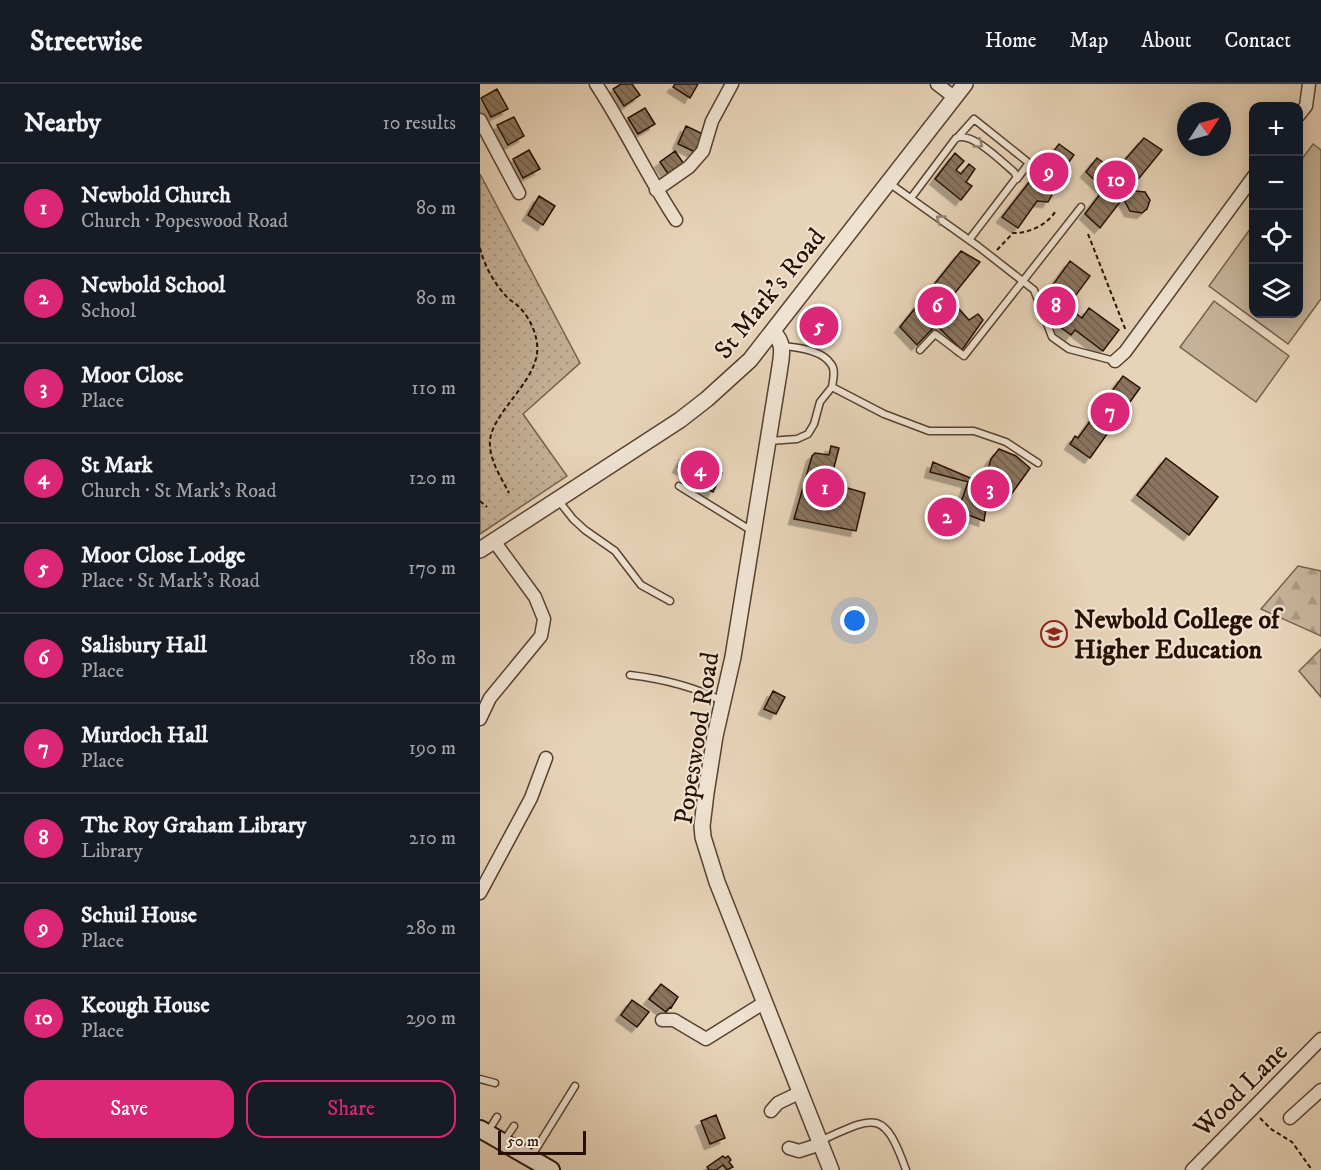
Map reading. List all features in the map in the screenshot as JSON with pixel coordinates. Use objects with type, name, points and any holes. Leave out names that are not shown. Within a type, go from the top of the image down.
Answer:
[{"type":"main road","points":[[484,1131],[551,1170]]},
{"type":"street","points":[[596,84],[621,124],[656,190],[676,220]]},
{"type":"street","points":[[656,190],[689,167],[703,151],[712,121],[731,84]]},
{"type":"street","points":[[937,84],[954,97]]},
{"type":"street","name":"St Mark's Road","points":[[480,550],[698,406],[750,360],[965,84]]},
{"type":"street","points":[[1303,110],[1306,106],[1309,84]]},
{"type":"street","points":[[480,120],[519,193]]},
{"type":"street","points":[[1115,361],[1129,346],[1249,183]]},
{"type":"street","points":[[773,332],[779,338],[782,346]]},
{"type":"street","name":"Popeswood Road","points":[[782,346],[733,657],[706,793],[702,826],[703,837],[717,882],[831,1170]]},
{"type":"street","points":[[480,719],[490,698],[541,636],[544,619],[535,597],[494,541]]},
{"type":"street","points":[[480,893],[531,798],[546,758]]},
{"type":"street","points":[[662,1020],[674,1020],[706,1039],[765,1002]]},
{"type":"street","name":"Wood Lane","points":[[1192,1170],[1321,1039]]},
{"type":"street","points":[[1290,1118],[1321,1090]]},
{"type":"street","points":[[771,1111],[778,1103],[801,1092]]},
{"type":"street","points":[[789,1148],[799,1151],[820,1143]]},
{"type":"lane","points":[[911,198],[974,119],[1029,163],[969,240]]},
{"type":"lane","points":[[957,138],[967,137],[976,141],[1014,172],[1017,176],[1016,180]]},
{"type":"lane","points":[[889,183],[1034,290],[1052,337],[1069,349],[1115,361]]},
{"type":"lane","points":[[920,350],[935,334],[964,356],[1081,207]]},
{"type":"lane","points":[[768,441],[797,439],[807,434],[814,424],[820,402],[832,387],[834,374],[831,364],[816,353],[793,346],[782,346]]},
{"type":"lane","points":[[832,387],[884,414],[929,431],[974,431],[1006,442],[1038,464]]},
{"type":"lane","points":[[679,486],[753,532]]},
{"type":"lane","points":[[558,500],[579,524],[615,551],[641,585],[670,601]]},
{"type":"lane","points":[[630,675],[660,679],[689,687],[723,701]]},
{"type":"lane","points":[[480,1079],[495,1083]]},
{"type":"lane","points":[[530,1159],[575,1086]]},
{"type":"lane","points":[[484,1131],[496,1117]]},
{"type":"lane","points":[[820,1143],[858,1124],[870,1122],[883,1125],[896,1141],[906,1170]]},
{"type":"lane","points":[[503,1143],[514,1126]]},
{"type":"path","points":[[992,257],[1013,233],[1023,233],[1035,228],[1052,217],[1055,212]]},
{"type":"path","points":[[1088,234],[1128,335],[1129,346]]},
{"type":"path","points":[[480,248],[494,280],[507,297],[521,309],[536,334],[537,354],[530,376],[496,421],[489,445],[495,466],[509,493]]},
{"type":"path","points":[[480,501],[488,507]]},
{"type":"path","points":[[1251,1110],[1271,1129],[1292,1142],[1312,1170]]},
{"type":"green space","points":[[1313,144],[1321,150],[1321,299],[1288,344],[1253,318],[1303,318],[1303,158]]},
{"type":"green space","points":[[480,174],[580,363],[523,414],[567,476],[480,534]]},
{"type":"green space","points":[[1249,231],[1249,315],[1209,286]]},
{"type":"green space","points":[[1214,301],[1289,356],[1256,402],[1180,347]]},
{"type":"green space","points":[[1298,566],[1321,571],[1321,636],[1261,609]]},
{"type":"green space","points":[[1321,649],[1321,697],[1299,671]]},
{"type":"building","points":[[621,84],[632,84],[640,95],[624,106],[613,89]]},
{"type":"building","points":[[675,84],[698,84],[690,98],[673,87]]},
{"type":"building","points":[[497,89],[508,109],[491,117],[481,98]]},
{"type":"building","points":[[645,108],[655,124],[638,134],[628,118]]},
{"type":"building","points":[[514,117],[524,136],[508,145],[497,125]]},
{"type":"building","points":[[686,126],[703,134],[695,152],[678,144]]},
{"type":"building","points":[[1144,138],[1162,150],[1131,188],[1145,192],[1150,200],[1147,209],[1142,213],[1130,211],[1123,198],[1100,228],[1085,214],[1104,189],[1086,172],[1097,158],[1115,171]]},
{"type":"building","points":[[1059,144],[1074,155],[1049,189],[1052,195],[1048,202],[1037,201],[1018,228],[1002,217]]},
{"type":"building","points":[[529,150],[540,169],[523,178],[513,159]]},
{"type":"building","points":[[675,151],[686,167],[671,178],[660,162]]},
{"type":"building","points":[[955,153],[964,161],[956,170],[961,174],[969,164],[975,169],[966,182],[972,186],[961,200],[935,179]]},
{"type":"building","points":[[539,196],[555,206],[543,225],[528,215]]},
{"type":"building","points":[[961,251],[980,262],[950,299],[969,320],[978,314],[983,320],[962,350],[936,325],[917,345],[900,327]]},
{"type":"building","points":[[1070,261],[1090,276],[1067,307],[1082,318],[1089,308],[1119,330],[1103,351],[1075,330],[1071,335],[1059,326],[1064,320],[1040,303]]},
{"type":"building","points":[[820,317],[826,321],[820,331],[823,333],[815,340],[809,336]]},
{"type":"building","points":[[1123,376],[1140,388],[1090,458],[1070,444],[1075,436],[1078,438]]},
{"type":"building","points":[[831,446],[839,448],[830,483],[865,493],[856,531],[794,519],[812,456],[815,453],[829,455]]},
{"type":"building","points":[[999,449],[1016,456],[1030,468],[1005,503],[988,496],[984,521],[958,511],[968,482],[930,472],[933,462],[975,480],[985,481],[991,459]]},
{"type":"building","points":[[685,454],[722,473],[713,492],[699,485],[702,480],[678,467]]},
{"type":"building","points":[[1166,458],[1218,497],[1189,535],[1137,495]]},
{"type":"building","points":[[773,691],[785,697],[776,714],[764,709]]},
{"type":"building","points":[[661,984],[678,997],[666,1012],[649,999]]},
{"type":"building","points":[[632,1000],[649,1012],[637,1027],[621,1015]]},
{"type":"building","points":[[716,1115],[725,1138],[710,1144],[701,1121]]},
{"type":"building","points":[[723,1156],[725,1158],[728,1156],[733,1167],[727,1170],[723,1165],[716,1170],[709,1170],[707,1167]]},
{"type":"place","name":"Schuil House","points":[[1049,172]]},
{"type":"place","name":"Keough House","points":[[1116,180]]},
{"type":"place","name":"Salisbury Hall","points":[[937,306]]},
{"type":"place","name":"The Roy Graham Library","points":[[1056,306]]},
{"type":"place","name":"Moor Close Lodge","points":[[819,326]]},
{"type":"place","name":"Murdoch Hall","points":[[1110,412]]},
{"type":"place","name":"St Mark","points":[[700,470]]},
{"type":"place","name":"Newbold Church","points":[[825,488]]},
{"type":"place","name":"Moor Close","points":[[990,489]]},
{"type":"place","name":"Newbold School","points":[[947,517]]},
{"type":"place","name":"Newbold College of Higher Education","points":[[1054,634]]}]
